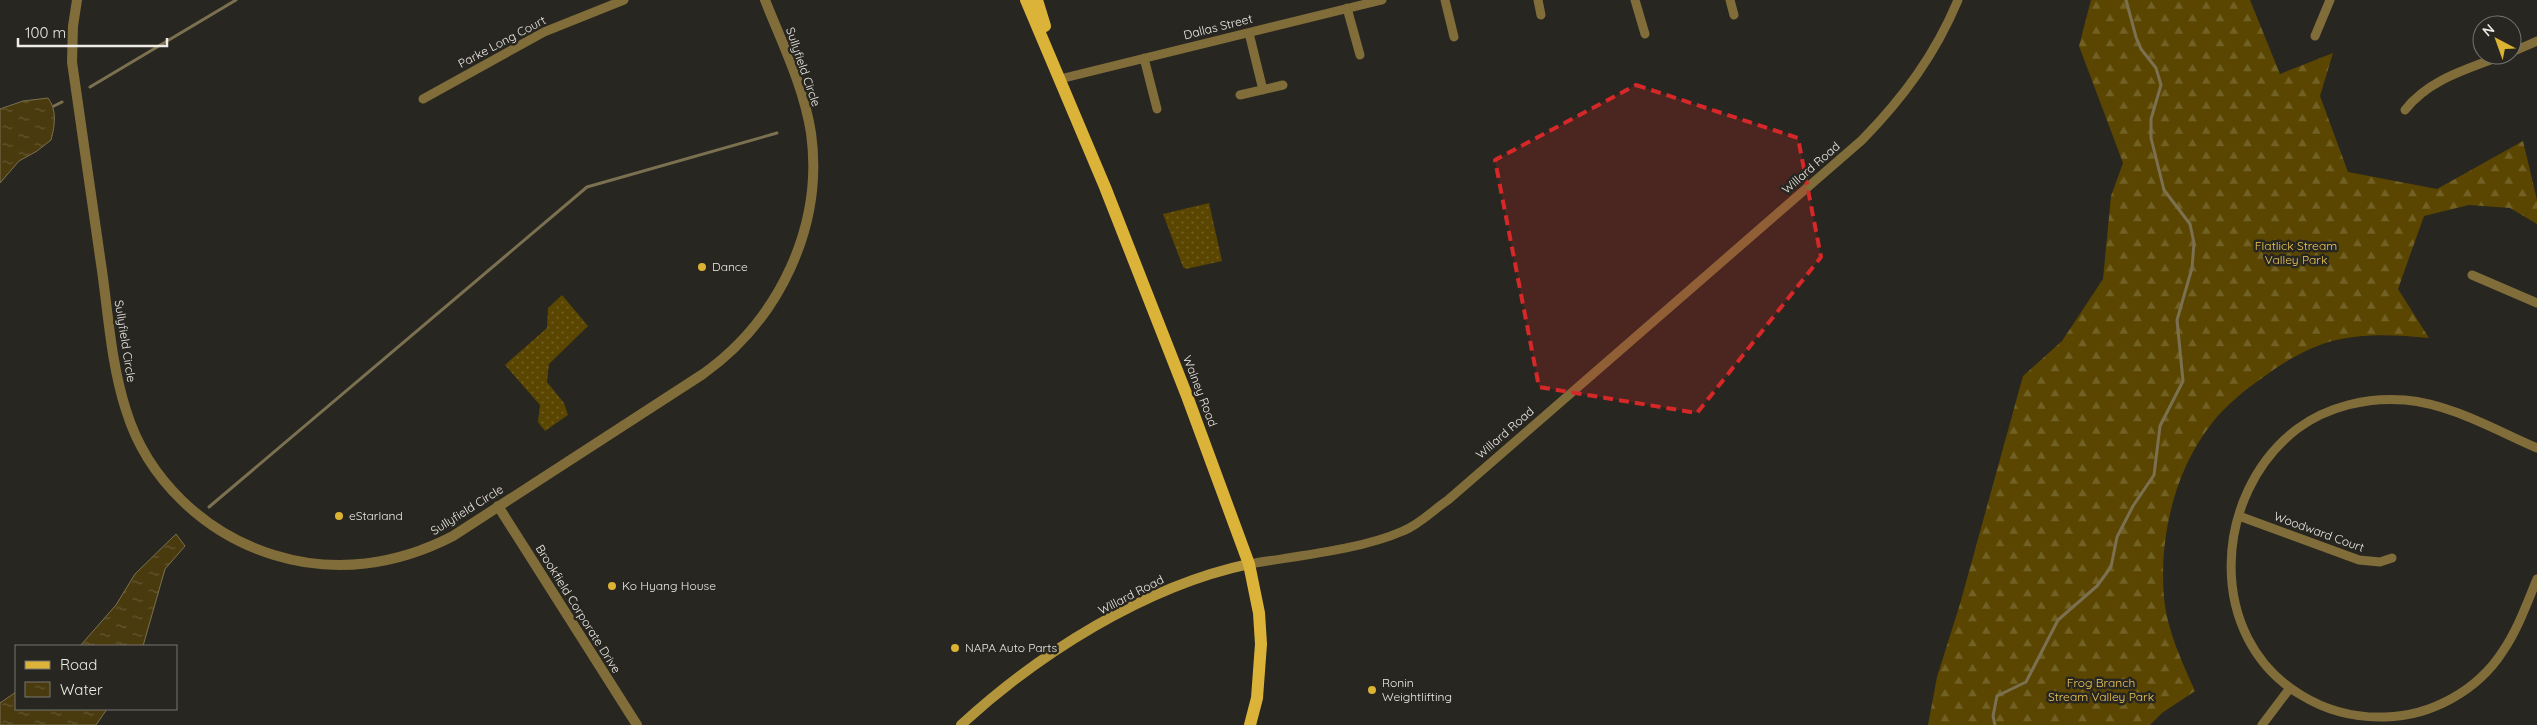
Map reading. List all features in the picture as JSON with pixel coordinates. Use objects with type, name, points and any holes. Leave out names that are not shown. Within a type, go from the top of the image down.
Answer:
[{"type":"main road","name":"Walney Road","points":[[1026,0],[1060,79],[1187,396],[1249,564],[1259,613],[1261,644],[1257,698],[1250,725]]},
{"type":"main road","name":"Walney Road","points":[[1037,0],[1060,79]]},
{"type":"main road","name":"Willard Road","points":[[961,725],[1029,670],[1117,615],[1215,571],[1249,564]]},
{"type":"street","name":"Sullyfield Circle","points":[[77,0],[73,26],[72,62],[117,376],[132,427],[148,458],[169,486],[193,511],[236,540],[282,558],[330,565],[378,562],[410,555],[453,536],[722,361],[756,326],[793,264],[806,224],[812,184],[811,141],[801,91],[766,0]]},
{"type":"street","name":"Parke Long Court","points":[[423,99],[544,32],[624,0]]},
{"type":"street","name":"Dallas Street","points":[[1060,79],[1382,0]]},
{"type":"street","points":[[1444,0],[1454,37]]},
{"type":"street","points":[[1538,0],[1541,15]]},
{"type":"street","points":[[1636,0],[1644,34]]},
{"type":"street","points":[[1730,0],[1734,15]]},
{"type":"street","name":"Willard Road","points":[[1249,564],[1333,549],[1391,536],[1416,524],[1448,500],[1862,140],[1887,114],[1921,72],[1939,41],[1958,0]]},
{"type":"street","points":[[2315,36],[2330,0]]},
{"type":"street","points":[[1347,8],[1360,55]]},
{"type":"street","points":[[1249,32],[1263,90]]},
{"type":"street","points":[[2522,48],[2537,41]]},
{"type":"street","points":[[1144,58],[1157,109]]},
{"type":"street","points":[[2405,110],[2422,91],[2433,84],[2480,65]]},
{"type":"street","points":[[1240,95],[1283,85]]},
{"type":"street","points":[[2472,274],[2537,303]]},
{"type":"street","points":[[2537,448],[2439,406],[2395,399],[2350,404],[2315,418],[2282,443],[2271,455],[2252,485],[2233,536],[2230,571],[2236,611],[2244,634],[2269,669],[2290,688],[2321,706],[2361,716],[2393,717],[2435,707],[2468,688],[2496,661],[2509,642],[2537,579]]},
{"type":"street","name":"Brookfield Corporate Drive","points":[[498,506],[636,725]]},
{"type":"street","name":"Woodward Court","points":[[2239,516],[2360,560],[2380,562],[2392,558]]},
{"type":"street","points":[[2262,725],[2290,688]]},
{"type":"highlighted area","points":[[1636,85],[1798,138],[1821,257],[1697,413],[1539,387],[1495,160]]},
{"type":"green space","name":"Flatlick Stream Valley Park","points":[[2091,0],[2250,0],[2280,74],[2333,53],[2320,96],[2348,172],[2437,189],[2523,141],[2537,200],[2537,224],[2510,208],[2469,205],[2424,216],[2398,289],[2429,338],[2394,335],[2360,336],[2336,340],[2317,346],[2273,370],[2258,381],[2230,404],[2212,423],[2188,462],[2179,484],[2172,506],[2164,552],[2164,598],[2168,622],[2195,691],[2162,713],[2150,725],[1928,725],[1937,677],[1960,604],[2023,376],[2062,341],[2103,279],[2111,196],[2123,163],[2079,46]]},
{"type":"green space","points":[[1209,203],[1222,261],[1186,269],[1183,267],[1163,214]]},
{"type":"green space","points":[[562,295],[588,326],[549,364],[547,382],[564,403],[568,415],[545,431],[538,422],[540,405],[505,365],[547,328],[548,308]]},
{"type":"water","points":[[48,98],[53,108],[54,118],[51,140],[37,151],[19,161],[0,183],[0,109],[23,101]]},
{"type":"water","points":[[176,534],[185,546],[165,569],[143,645],[81,645],[116,605],[135,574]]},
{"type":"water","points":[[15,693],[15,710],[106,710],[96,725],[0,725],[0,703]]},
{"type":"waterway","points":[[90,87],[236,0]]},
{"type":"waterway","points":[[1995,725],[1993,716],[1997,696],[2026,682],[2058,620],[2097,586],[2111,567],[2117,537],[2133,506],[2154,475],[2160,426],[2183,381],[2177,320],[2192,268],[2194,243],[2190,224],[2164,190],[2151,138],[2151,119],[2161,85],[2156,68],[2141,49],[2136,37],[2126,0]]},
{"type":"waterway","points":[[54,106],[62,102]]},
{"type":"waterway","points":[[209,507],[587,187],[777,133]]},
{"type":"place","name":"Dance","points":[[702,267]]},
{"type":"place","name":"eStarland","points":[[339,516]]},
{"type":"place","name":"Ko Hyang House","points":[[612,586]]},
{"type":"place","name":"NAPA Auto Parts","points":[[955,648]]},
{"type":"place","name":"Ronin Weightlifting","points":[[1372,690]]},
{"type":"park label","name":"Frog Branch Stream Valley Park","points":[[2101,690]]}]
